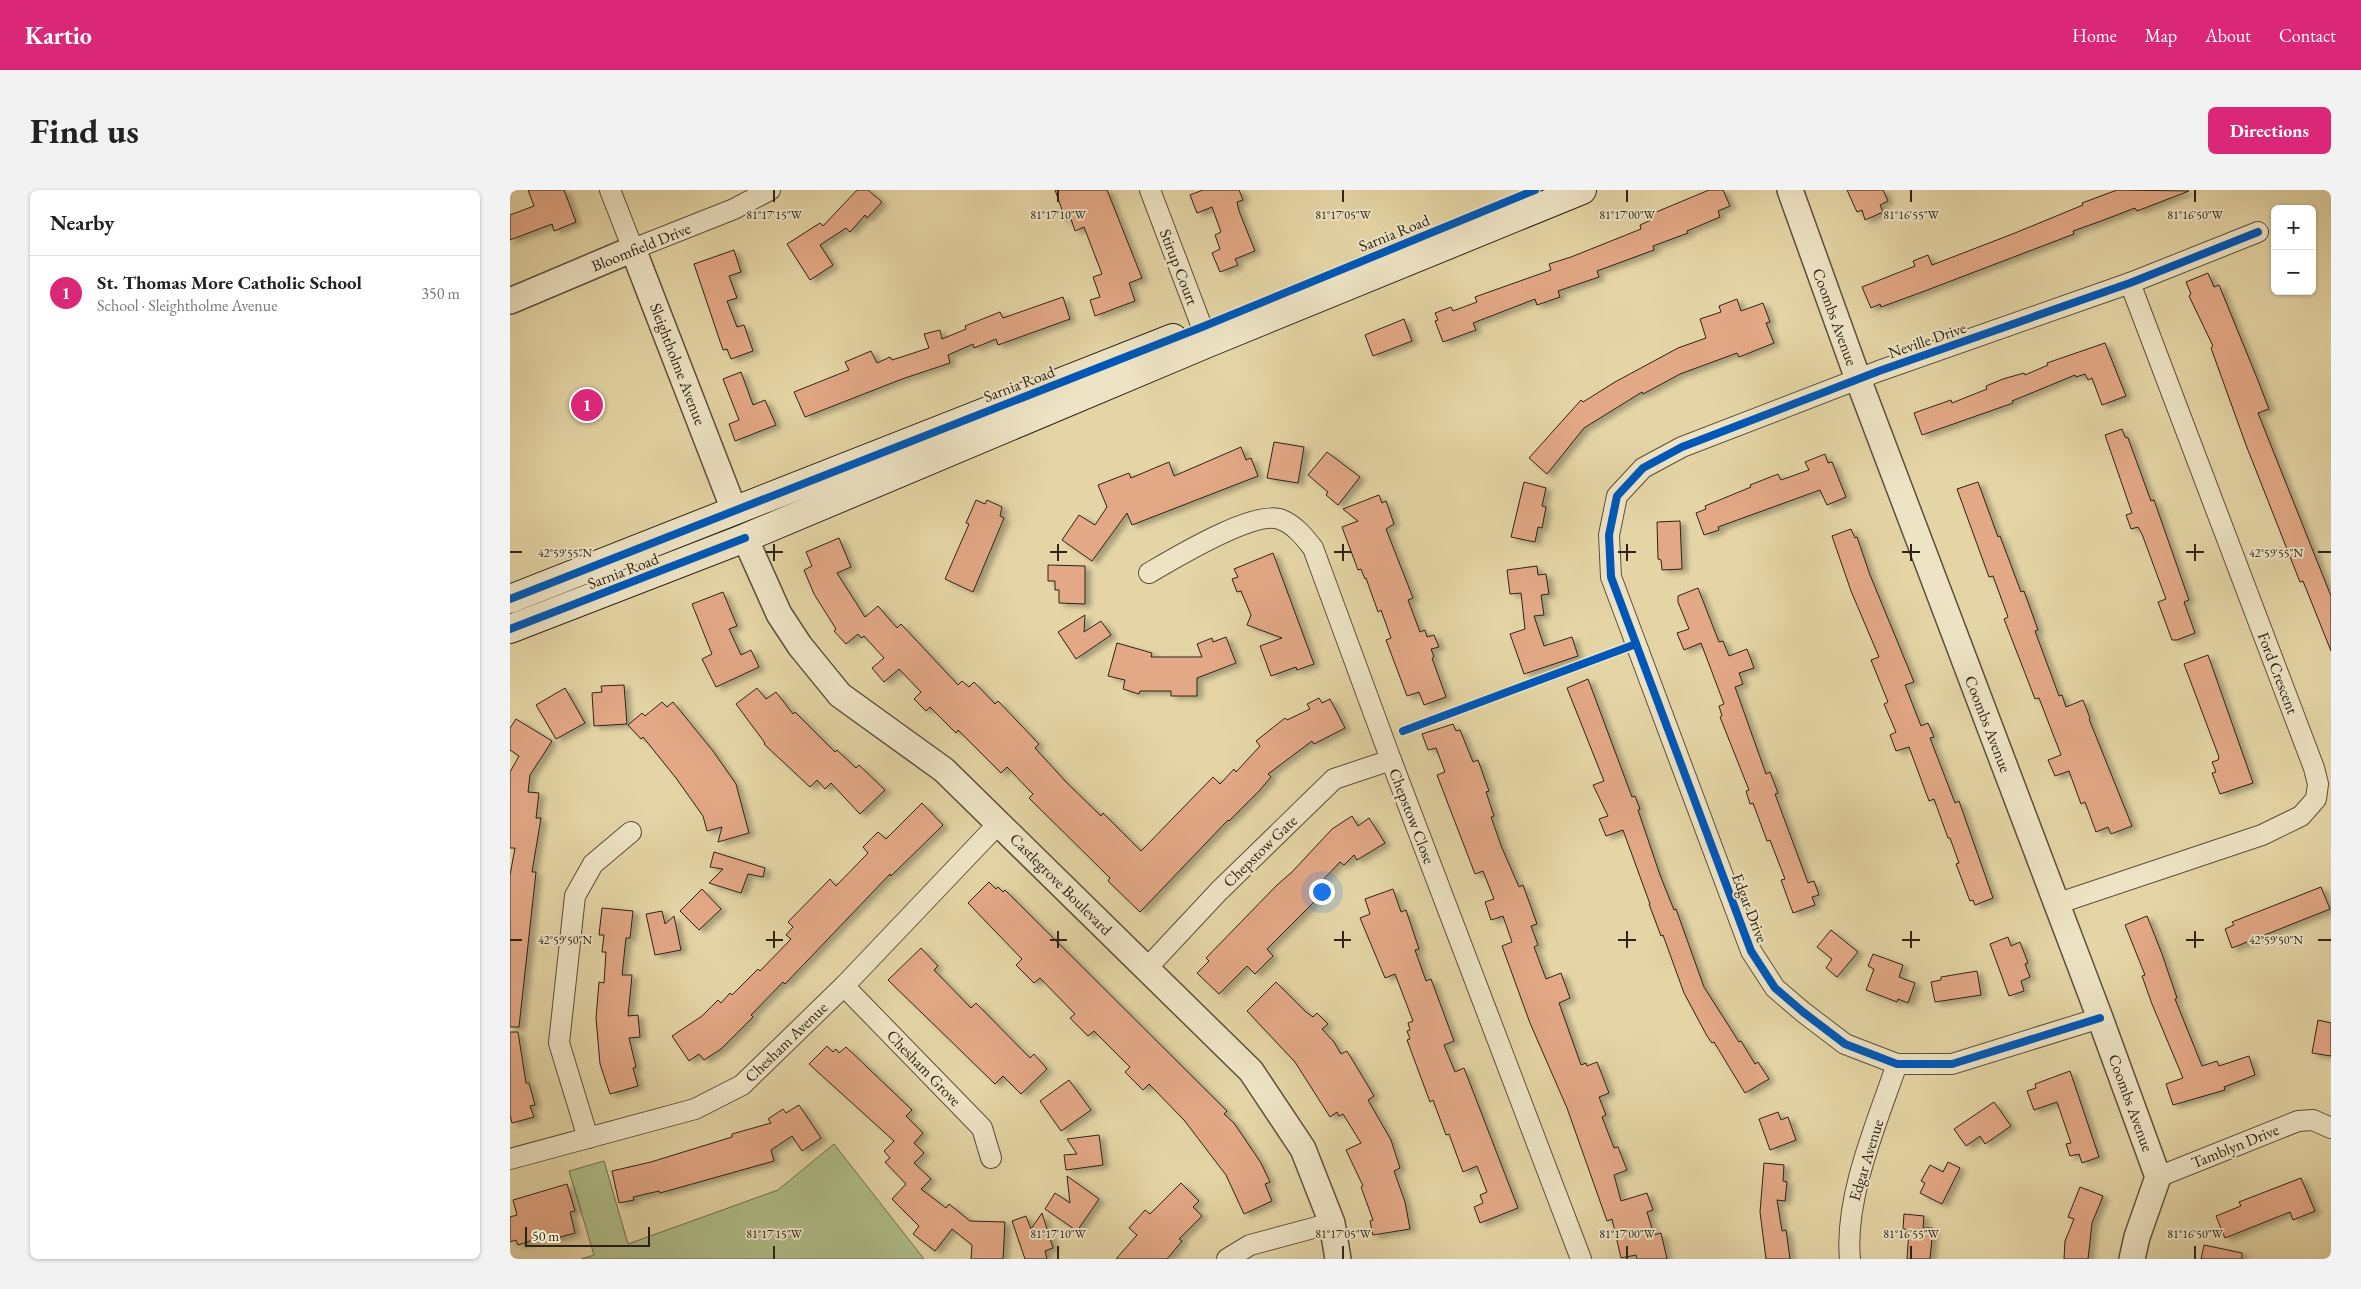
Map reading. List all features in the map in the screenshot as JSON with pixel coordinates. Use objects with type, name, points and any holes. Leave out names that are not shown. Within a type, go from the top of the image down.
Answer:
[{"type":"main road","name":"Sarnia Road","points":[[510,629],[745,538],[1535,190]]},
{"type":"main road","name":"Sarnia Road","points":[[510,599],[734,510],[1205,335],[1582,190]]},
{"type":"street","name":"Sleightholme Avenue","points":[[610,190],[745,538]]},
{"type":"street","name":"Bloomfield Drive","points":[[510,301],[734,209],[770,190]]},
{"type":"street","name":"Stirup Court","points":[[1150,190],[1205,335]]},
{"type":"street","name":"Coombs Avenue","points":[[1790,190],[1858,379],[2100,1018],[2158,1177]]},
{"type":"street","name":"Neville Drive","points":[[1617,496],[1643,468],[1682,447],[1858,379],[2130,284],[2258,232]]},
{"type":"street","name":"Ford Crescent","points":[[2056,904],[2262,835],[2301,816],[2316,799],[2318,784],[2314,768],[2130,284]]},
{"type":"street","name":"Edgar Drive","points":[[1617,496],[1610,535],[1611,577],[1751,951],[1775,988],[1845,1044],[1897,1064],[1952,1064],[2100,1018]]},
{"type":"street","name":"Chepstow Close","points":[[1149,573],[1190,550],[1253,520],[1281,519],[1299,532],[1313,548],[1391,760],[1581,1259]]},
{"type":"street","name":"Castlegrove Boulevard","points":[[745,538],[780,614],[800,646],[840,695],[944,770],[1252,1071],[1303,1149],[1332,1223],[1338,1259]]},
{"type":"street","name":"Chepstow Gate","points":[[1147,968],[1219,891],[1334,779],[1391,760]]},
{"type":"street","name":"Chesham Avenue","points":[[510,1159],[695,1108],[742,1085],[844,986],[999,823]]},
{"type":"street","points":[[588,1138],[559,1043],[575,896],[593,864],[631,832]]},
{"type":"street","name":"Chesham Grove","points":[[844,986],[982,1128],[991,1158]]},
{"type":"street","name":"Edgar Avenue","points":[[1850,1259],[1850,1214],[1870,1141],[1897,1064]]},
{"type":"street","name":"Tamblyn Drive","points":[[2158,1177],[2283,1127],[2322,1124]]},
{"type":"street","points":[[2132,1259],[2137,1237],[2158,1177]]},
{"type":"street","points":[[1226,1259],[1250,1245],[1332,1223]]},
{"type":"green space","points":[[834,1144],[924,1259],[581,1259],[594,1255],[569,1171],[604,1161],[628,1244],[778,1190]]},
{"type":"building","points":[[528,190],[564,190],[576,222],[554,231],[552,224],[510,240],[510,215],[534,206]]},
{"type":"building","points":[[857,190],[868,190],[882,202],[867,218],[865,215],[850,232],[846,228],[820,245],[833,265],[810,280],[787,244],[820,223],[823,226]]},
{"type":"building","points":[[1055,190],[1107,190],[1142,278],[1129,283],[1135,301],[1095,316],[1090,300],[1100,297],[1093,277],[1102,274],[1084,227],[1075,231],[1071,219],[1066,221]]},
{"type":"building","points":[[1203,190],[1239,190],[1243,200],[1237,202],[1239,211],[1255,251],[1235,259],[1238,265],[1220,272],[1212,253],[1220,249],[1215,235],[1221,232],[1212,207],[1197,213],[1190,195]]},
{"type":"building","points":[[1709,190],[1723,190],[1730,206],[1718,211],[1720,217],[1687,231],[1688,233],[1653,246],[1654,250],[1597,271],[1599,277],[1558,291],[1560,297],[1537,305],[1535,299],[1473,323],[1476,330],[1443,342],[1435,321],[1438,320],[1435,313],[1451,307],[1453,311],[1477,302],[1475,297],[1551,270],[1549,264],[1641,229],[1640,225],[1651,220],[1649,215]]},
{"type":"building","points":[[1847,190],[1883,190],[1888,201],[1880,205],[1883,212],[1865,220],[1862,210],[1857,212]]},
{"type":"building","points":[[2117,190],[2189,191],[2137,211],[2135,208],[2073,231],[2074,234],[1922,292],[1881,307],[1880,304],[1871,308],[1862,287],[1915,266],[1913,261],[1928,255],[1932,265],[2015,233],[2083,205],[2082,203]]},
{"type":"building","points":[[734,250],[741,272],[729,276],[737,298],[727,301],[737,327],[744,325],[753,351],[731,359],[727,349],[723,350],[694,264]]},
{"type":"building","points":[[2208,273],[2214,287],[2219,285],[2269,409],[2258,413],[2331,596],[2331,651],[2303,581],[2300,582],[2246,445],[2211,348],[2213,346],[2189,296],[2191,294],[2186,282]]},
{"type":"building","points":[[1063,297],[1070,319],[998,345],[996,339],[974,348],[973,344],[948,355],[950,363],[902,379],[805,417],[794,392],[849,370],[845,362],[871,351],[877,363],[890,357],[892,360],[929,348],[924,334],[940,330],[942,339],[966,329],[965,326],[1000,312],[1003,318]]},
{"type":"building","points":[[1737,299],[1741,311],[1763,303],[1770,322],[1766,323],[1774,343],[1739,357],[1737,353],[1680,374],[1643,394],[1642,392],[1584,428],[1547,474],[1529,458],[1581,400],[1583,402],[1615,382],[1678,348],[1706,338],[1700,319],[1721,312],[1719,306]]},
{"type":"building","points":[[1404,319],[1412,341],[1373,356],[1365,335]]},
{"type":"building","points":[[2105,343],[2126,396],[2102,405],[2092,378],[2088,380],[2085,374],[2076,377],[2075,375],[2012,401],[2013,403],[1922,435],[1914,413],[1951,400],[1952,403],[1987,389],[1986,386],[2003,379],[2024,373],[2025,375],[2048,365],[2047,363]]},
{"type":"building","points":[[741,372],[753,405],[765,400],[776,425],[735,441],[729,424],[739,420],[723,379]]},
{"type":"building","points":[[2122,429],[2125,437],[2128,438],[2151,501],[2154,500],[2189,600],[2184,602],[2195,633],[2177,640],[2172,640],[2158,602],[2166,599],[2142,534],[2138,527],[2131,529],[2126,515],[2132,513],[2105,435]]},
{"type":"building","points":[[1274,442],[1304,447],[1298,483],[1267,478]]},
{"type":"building","points":[[1241,447],[1246,460],[1251,458],[1258,476],[1132,525],[1127,513],[1092,561],[1062,540],[1079,515],[1095,525],[1107,507],[1098,485],[1129,473],[1131,478],[1169,462],[1174,476]]},
{"type":"building","points":[[1327,452],[1360,477],[1338,505],[1326,495],[1328,492],[1308,475]]},
{"type":"building","points":[[1825,454],[1828,463],[1832,462],[1846,497],[1827,505],[1820,490],[1718,527],[1719,530],[1704,535],[1696,513],[1706,509],[1705,506],[1778,474],[1781,480],[1809,470],[1805,462]]},
{"type":"building","points":[[1524,482],[1546,488],[1542,506],[1546,507],[1542,528],[1538,527],[1535,542],[1511,537]]},
{"type":"building","points":[[1978,482],[2021,592],[2024,591],[2038,630],[2035,631],[2059,696],[2062,695],[2066,707],[2083,700],[2132,826],[2111,834],[2108,827],[2096,832],[2085,802],[2081,804],[2069,771],[2055,776],[2048,760],[2061,755],[2039,698],[2035,699],[2004,619],[2008,617],[1993,576],[1989,577],[1957,489]]},
{"type":"building","points":[[1379,495],[1382,503],[1386,501],[1394,524],[1386,529],[1413,598],[1408,600],[1420,632],[1425,630],[1427,637],[1434,635],[1439,647],[1431,649],[1434,657],[1432,658],[1446,697],[1424,705],[1419,692],[1407,696],[1386,640],[1391,638],[1381,610],[1378,612],[1366,578],[1361,569],[1358,570],[1342,527],[1358,521],[1343,509]]},
{"type":"building","points":[[976,500],[985,504],[987,500],[1002,507],[1000,516],[1004,518],[973,592],[945,579],[969,524],[966,523]]},
{"type":"building","points":[[1680,521],[1682,569],[1662,570],[1661,560],[1658,559],[1657,522]]},
{"type":"building","points":[[1851,529],[1855,538],[1857,537],[1870,575],[1914,682],[1905,685],[1921,726],[1928,723],[1934,737],[1930,738],[1955,803],[1959,801],[1993,898],[1975,905],[1973,900],[1970,901],[1956,864],[1959,863],[1950,838],[1948,838],[1934,799],[1929,801],[1909,747],[1896,751],[1890,735],[1896,732],[1884,704],[1888,702],[1871,660],[1879,657],[1851,591],[1832,536]]},
{"type":"building","points":[[839,538],[851,567],[837,573],[865,617],[878,606],[897,628],[901,624],[958,685],[962,681],[969,687],[974,682],[995,704],[998,701],[1039,744],[1035,748],[1066,782],[1101,816],[1103,813],[1141,851],[1213,777],[1220,784],[1234,769],[1236,772],[1260,746],[1256,741],[1285,718],[1287,720],[1310,709],[1307,704],[1319,698],[1322,703],[1330,699],[1345,728],[1314,744],[1312,741],[1268,774],[1271,777],[1259,791],[1228,820],[1140,912],[1108,881],[1110,878],[1029,798],[1033,794],[1007,767],[1001,773],[958,730],[956,733],[930,707],[926,711],[914,699],[921,692],[899,669],[884,682],[872,668],[884,658],[864,636],[861,638],[858,634],[846,644],[834,631],[836,629],[814,594],[804,570],[812,566],[806,552]]},
{"type":"building","points":[[1273,553],[1314,664],[1297,670],[1296,667],[1271,676],[1260,646],[1282,638],[1247,625],[1251,615],[1241,591],[1237,592],[1232,579],[1238,577],[1234,569]]},
{"type":"building","points":[[1048,565],[1085,566],[1085,604],[1059,603],[1059,590],[1055,590],[1055,581],[1048,581]]},
{"type":"building","points":[[1537,566],[1538,575],[1546,574],[1549,594],[1541,595],[1544,615],[1534,616],[1544,646],[1572,637],[1578,656],[1524,674],[1510,634],[1525,629],[1521,593],[1510,594],[1507,570]]},
{"type":"building","points":[[1698,588],[1719,642],[1723,641],[1729,656],[1747,649],[1754,668],[1739,673],[1743,684],[1735,687],[1766,774],[1770,772],[1778,793],[1775,794],[1808,883],[1814,881],[1819,895],[1812,897],[1815,905],[1793,913],[1781,880],[1785,879],[1770,840],[1767,841],[1753,803],[1750,804],[1746,791],[1749,790],[1720,717],[1722,716],[1719,706],[1724,704],[1701,643],[1684,650],[1677,633],[1689,629],[1678,602],[1678,596]]},
{"type":"building","points":[[723,592],[737,626],[729,629],[741,655],[751,650],[759,667],[716,687],[702,659],[712,654],[692,604]]},
{"type":"building","points":[[1085,615],[1084,632],[1101,621],[1111,635],[1076,659],[1058,632]]},
{"type":"building","points":[[1226,637],[1236,663],[1197,678],[1197,696],[1171,696],[1171,691],[1140,691],[1139,694],[1123,689],[1125,680],[1108,676],[1117,643],[1152,653],[1151,657],[1202,657],[1197,644],[1212,638],[1213,642]]},
{"type":"building","points":[[2208,655],[2253,783],[2220,794],[2212,773],[2216,772],[2212,762],[2218,760],[2219,757],[2184,664]]},
{"type":"building","points":[[1588,679],[1632,797],[1635,796],[1640,809],[1638,810],[1660,875],[1674,910],[1676,909],[1704,987],[1739,1042],[1741,1041],[1755,1064],[1758,1062],[1769,1079],[1745,1093],[1714,1042],[1712,1043],[1707,1036],[1684,993],[1663,935],[1661,936],[1649,904],[1623,830],[1606,836],[1599,819],[1608,816],[1593,785],[1604,781],[1567,688]]},
{"type":"building","points":[[624,685],[627,724],[594,726],[592,693],[602,692],[601,686]]},
{"type":"building","points":[[565,688],[585,723],[556,739],[536,705]]},
{"type":"building","points":[[757,688],[766,699],[776,692],[793,714],[795,712],[835,752],[837,750],[856,768],[859,765],[885,790],[860,814],[831,783],[825,789],[817,780],[810,787],[764,744],[736,704]]},
{"type":"building","points":[[662,702],[667,707],[673,702],[713,751],[736,784],[749,833],[718,842],[722,827],[707,831],[703,816],[676,778],[643,737],[641,739],[628,725],[642,713],[645,716]]},
{"type":"building","points":[[516,719],[552,741],[530,775],[528,792],[539,793],[536,818],[541,818],[532,872],[536,872],[519,1027],[510,1027],[510,875],[515,848],[510,848],[510,772],[519,756],[510,750],[510,728]]},
{"type":"building","points":[[1453,724],[1456,731],[1460,730],[1473,762],[1478,760],[1489,791],[1486,792],[1494,816],[1491,817],[1502,848],[1519,887],[1523,885],[1537,924],[1531,926],[1538,945],[1534,947],[1546,979],[1561,973],[1570,998],[1559,1003],[1581,1065],[1586,1063],[1587,1066],[1597,1062],[1609,1093],[1599,1097],[1606,1115],[1602,1117],[1614,1148],[1618,1147],[1627,1170],[1614,1175],[1621,1201],[1647,1193],[1653,1210],[1647,1212],[1654,1235],[1661,1233],[1667,1259],[1637,1259],[1636,1255],[1621,1258],[1612,1219],[1607,1221],[1567,1108],[1530,1023],[1502,946],[1512,942],[1503,916],[1491,920],[1485,902],[1494,899],[1483,871],[1475,874],[1437,775],[1445,772],[1436,748],[1428,750],[1422,734]]},
{"type":"building","points":[[922,803],[943,825],[891,876],[890,874],[785,984],[783,982],[751,1015],[753,1017],[721,1049],[704,1060],[699,1054],[689,1061],[672,1036],[702,1016],[718,1000],[721,1003],[730,993],[732,995],[758,969],[760,971],[791,939],[786,935],[793,927],[788,922],[830,879],[836,886],[868,853],[863,847],[878,832],[886,839]]},
{"type":"building","points":[[1352,816],[1358,826],[1369,818],[1385,843],[1357,860],[1354,855],[1344,865],[1340,862],[1320,883],[1327,889],[1267,949],[1273,956],[1255,974],[1247,966],[1219,994],[1197,973],[1209,961],[1206,958],[1332,829]]},
{"type":"building","points":[[714,852],[765,868],[763,877],[748,874],[741,893],[709,883],[723,869],[710,867]]},
{"type":"building","points":[[989,882],[996,889],[998,887],[1003,892],[1005,890],[1227,1111],[1224,1114],[1234,1123],[1261,1163],[1270,1182],[1265,1184],[1272,1201],[1244,1214],[1226,1175],[1184,1120],[1149,1084],[1143,1090],[1125,1072],[1130,1067],[1094,1031],[1088,1036],[1070,1018],[1075,1014],[1040,978],[1034,983],[1016,965],[1022,959],[968,903]]},
{"type":"building","points":[[2321,887],[2330,909],[2232,948],[2225,929],[2234,925],[2232,922]]},
{"type":"building","points":[[702,889],[721,909],[699,930],[680,911]]},
{"type":"building","points":[[1393,889],[1401,912],[1406,910],[1419,949],[1415,950],[1426,981],[1431,979],[1454,1041],[1444,1045],[1455,1072],[1464,1068],[1518,1208],[1480,1223],[1474,1207],[1483,1203],[1480,1195],[1487,1192],[1477,1166],[1463,1172],[1449,1134],[1446,1135],[1433,1100],[1430,1102],[1407,1040],[1410,1039],[1407,1031],[1410,1030],[1408,1023],[1413,1021],[1395,974],[1385,978],[1360,918],[1370,914],[1365,899]]},
{"type":"building","points":[[602,908],[633,911],[630,938],[626,938],[622,975],[632,975],[628,1016],[638,1015],[640,1037],[629,1038],[636,1067],[633,1068],[638,1086],[610,1094],[600,1064],[596,1018],[599,982],[604,983],[606,952],[602,952],[604,935],[599,935]]},
{"type":"building","points":[[662,911],[665,924],[674,916],[681,950],[655,955],[646,914]]},
{"type":"building","points":[[2147,916],[2177,998],[2175,999],[2202,1066],[2217,1061],[2219,1066],[2249,1056],[2255,1075],[2224,1087],[2225,1090],[2173,1105],[2166,1084],[2183,1078],[2152,1004],[2142,976],[2145,975],[2125,925]]},
{"type":"building","points":[[1831,930],[1858,952],[1837,977],[1826,968],[1832,959],[1817,947]]},
{"type":"building","points":[[2008,937],[2011,946],[2020,942],[2028,963],[2025,964],[2030,977],[2021,981],[2024,991],[2009,996],[1990,944]]},
{"type":"building","points":[[921,948],[938,966],[934,970],[971,1008],[976,1003],[1030,1058],[1034,1054],[1047,1069],[1021,1094],[1003,1076],[995,1084],[888,980]]},
{"type":"building","points":[[1873,954],[1903,965],[1899,977],[1915,983],[1908,1003],[1898,999],[1897,1002],[1866,990],[1874,969],[1868,966]]},
{"type":"building","points":[[1977,971],[1981,995],[1935,1002],[1931,982],[1941,980],[1941,977]]},
{"type":"building","points":[[1276,982],[1306,1012],[1313,1017],[1317,1013],[1328,1024],[1322,1029],[1334,1042],[1341,1054],[1347,1051],[1374,1096],[1368,1100],[1391,1140],[1400,1168],[1394,1171],[1405,1202],[1410,1229],[1373,1235],[1370,1221],[1373,1220],[1361,1187],[1363,1186],[1346,1150],[1361,1143],[1343,1114],[1339,1116],[1337,1112],[1330,1117],[1295,1062],[1247,1011]]},
{"type":"building","points":[[2318,1020],[2331,1023],[2331,1056],[2312,1053]]},
{"type":"building","points":[[510,1032],[518,1032],[526,1083],[529,1083],[535,1105],[530,1106],[534,1117],[512,1123],[510,1115]]},
{"type":"building","points":[[827,1046],[833,1052],[836,1049],[839,1053],[846,1047],[912,1110],[906,1116],[923,1133],[914,1143],[924,1153],[914,1163],[931,1179],[921,1189],[946,1208],[949,1204],[970,1221],[1005,1222],[1003,1259],[971,1259],[972,1245],[952,1229],[935,1251],[913,1234],[919,1226],[892,1199],[906,1184],[885,1162],[890,1158],[884,1151],[894,1141],[809,1064]]},
{"type":"building","points":[[2070,1071],[2099,1157],[2082,1163],[2079,1154],[2070,1156],[2066,1144],[2071,1143],[2057,1102],[2034,1110],[2027,1091],[2036,1088],[2035,1084]]},
{"type":"building","points":[[1069,1080],[1091,1110],[1061,1131],[1040,1101]]},
{"type":"building","points":[[1994,1102],[2011,1126],[1985,1144],[1980,1136],[1966,1146],[1954,1129]]},
{"type":"building","points":[[799,1105],[821,1138],[802,1151],[792,1136],[771,1150],[774,1161],[660,1193],[659,1191],[633,1197],[634,1200],[619,1203],[612,1171],[651,1162],[732,1137],[732,1134],[771,1123],[768,1119],[783,1109],[786,1113]]},
{"type":"building","points":[[1778,1112],[1781,1120],[1788,1117],[1796,1140],[1770,1150],[1759,1119]]},
{"type":"building","points":[[1099,1135],[1103,1165],[1066,1170],[1064,1155],[1077,1154],[1067,1139]]},
{"type":"building","points":[[1948,1162],[1960,1168],[1942,1204],[1920,1193],[1925,1183],[1921,1181],[1930,1165],[1943,1172]]},
{"type":"building","points":[[1764,1163],[1784,1165],[1783,1181],[1787,1182],[1785,1201],[1777,1200],[1782,1231],[1786,1230],[1790,1259],[1766,1259],[1760,1212]]},
{"type":"building","points":[[1067,1176],[1099,1199],[1077,1231],[1045,1209],[1055,1193],[1070,1203]]},
{"type":"building","points":[[2301,1178],[2315,1211],[2293,1220],[2290,1212],[2225,1238],[2216,1216],[2241,1206],[2239,1202]]},
{"type":"building","points":[[1181,1183],[1199,1201],[1193,1207],[1202,1216],[1179,1239],[1182,1241],[1167,1259],[1116,1259],[1137,1235],[1129,1228],[1145,1210],[1150,1214]]},
{"type":"building","points":[[567,1184],[575,1211],[570,1212],[575,1233],[549,1240],[548,1235],[518,1245],[516,1240],[510,1242],[510,1217],[517,1215],[513,1200]]},
{"type":"building","points":[[2080,1187],[2103,1196],[2092,1223],[2088,1259],[2064,1259],[2065,1241],[2074,1219],[2068,1217]]},
{"type":"building","points":[[1042,1213],[1053,1248],[1045,1251],[1047,1259],[1025,1259],[1012,1221],[1026,1216],[1031,1229]]},
{"type":"building","points":[[1904,1214],[1924,1216],[1923,1228],[1933,1228],[1930,1259],[1907,1259],[1909,1230],[1903,1229]]},
{"type":"building","points":[[2204,1245],[2242,1253],[2242,1259],[2201,1259]]},
{"type":"cycle path","points":[[510,599],[1202,327],[1535,190]]},
{"type":"cycle path","points":[[2100,1018],[1952,1064],[1897,1064],[1845,1044],[1775,988],[1751,951],[1611,577],[1609,535],[1617,496],[1643,468],[1682,447],[1879,371],[2130,283],[2258,232]]},
{"type":"cycle path","points":[[510,629],[745,538]]},
{"type":"cycle path","points":[[1403,731],[1636,644]]},
{"type":"place","name":"St. Thomas More Catholic School","points":[[587,405]]}]
